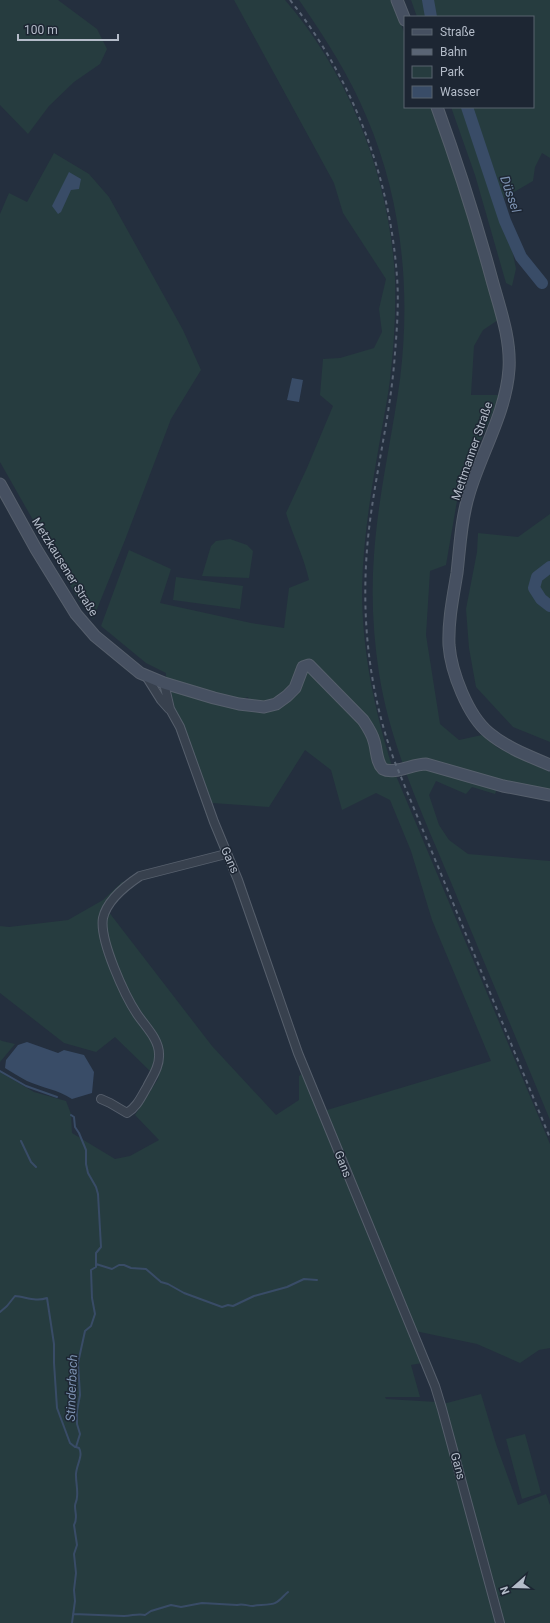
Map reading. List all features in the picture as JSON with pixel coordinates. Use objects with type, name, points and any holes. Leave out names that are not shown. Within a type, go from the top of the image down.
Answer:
[{"type":"main road","points":[[397,0],[404,18]]},
{"type":"main road","name":"Mettmanner Straße","points":[[437,108],[475,219],[503,319],[509,352],[509,369],[503,402],[469,494],[462,525],[451,612],[449,646],[455,672],[464,696],[478,722],[502,743],[550,765]]},
{"type":"main road","name":"Metzkausener Straße","points":[[0,484],[36,549],[76,614],[95,636],[146,676],[164,683],[239,704],[264,707],[276,704],[287,696],[295,688],[303,667],[309,665],[363,720],[374,740],[379,762],[383,769],[393,772],[417,764],[426,764],[503,786],[550,795]]},
{"type":"street","name":"Gans","points":[[146,676],[161,700],[170,709],[180,727],[226,854],[238,880],[298,1053],[435,1386],[500,1623]]},
{"type":"street","name":"Gans","points":[[164,683],[170,709]]},
{"type":"street","points":[[101,1099],[110,1102],[127,1113],[132,1110],[156,1072],[160,1054],[155,1040],[132,1005],[116,970],[103,932],[103,918],[106,910],[119,892],[130,882],[140,876],[226,854]]},
{"type":"green space","points":[[0,0],[58,0],[97,29],[107,49],[100,64],[74,82],[49,106],[28,134],[0,105]]},
{"type":"green space","points":[[234,0],[285,0],[308,29],[329,61],[347,95],[362,130],[375,167],[385,204],[392,241],[395,304],[394,342],[390,379],[368,511],[364,550],[362,589],[364,635],[370,679],[392,766],[550,1144],[550,1348],[539,1350],[520,1363],[477,1344],[415,1331],[422,1363],[411,1365],[420,1397],[385,1397],[386,1399],[437,1402],[443,1404],[481,1394],[496,1444],[518,1505],[546,1494],[550,1505],[550,1623],[0,1623],[0,1072],[34,1092],[66,1101],[71,1114],[72,1133],[115,1159],[130,1156],[159,1140],[135,1115],[158,1079],[162,1057],[126,988],[110,947],[106,924],[108,911],[212,1046],[276,1115],[299,1100],[299,1076],[302,1074],[316,1105],[327,1110],[491,1061],[432,920],[411,851],[390,800],[376,793],[342,810],[331,770],[305,750],[269,807],[212,803],[183,724],[174,707],[171,691],[222,706],[252,708],[248,697],[237,700],[166,680],[166,673],[146,663],[101,626],[129,550],[171,569],[160,603],[251,623],[284,628],[289,588],[309,580],[286,513],[333,406],[320,395],[323,359],[340,358],[374,348],[382,332],[379,309],[386,279],[343,213],[334,183]]},
{"type":"green space","points":[[299,0],[392,0],[404,32],[404,108],[431,108],[462,190],[498,320],[483,330],[474,346],[471,395],[500,395],[458,495],[446,565],[430,571],[426,635],[440,724],[459,740],[482,735],[498,748],[550,772],[550,789],[501,780],[495,794],[472,787],[466,794],[436,781],[429,795],[439,825],[449,840],[468,854],[550,861],[550,1120],[418,804],[399,752],[384,700],[375,644],[373,570],[382,489],[400,379],[403,346],[404,280],[396,214],[379,149],[353,87]]},
{"type":"green space","points":[[411,0],[550,0],[550,158],[542,153],[535,167],[533,181],[502,199],[516,269],[512,286],[506,283],[475,175],[451,108],[534,108],[534,16],[417,16]]},
{"type":"green space","points":[[54,153],[89,174],[109,197],[183,330],[201,370],[171,419],[93,619],[79,601],[0,462],[0,214],[9,193],[27,202]]},
{"type":"green space","points":[[550,514],[550,742],[513,727],[476,687],[469,648],[466,609],[477,552],[478,533],[518,537]]},
{"type":"green space","points":[[230,539],[247,545],[253,551],[249,578],[202,576],[211,546],[216,541]]},
{"type":"green space","points":[[176,577],[243,586],[240,609],[173,600]]},
{"type":"green space","points":[[122,882],[125,882],[102,907],[99,922],[106,953],[122,996],[141,1026],[154,1042],[156,1052],[152,1073],[115,1037],[96,1052],[64,1043],[0,993],[0,926],[9,927],[68,920],[103,900]]},
{"type":"green space","points":[[0,1040],[15,1044],[0,1062]]},
{"type":"green space","points":[[525,1434],[541,1493],[522,1499],[506,1439]]},
{"type":"water","points":[[69,172],[81,179],[79,189],[71,190],[61,212],[58,214],[52,206]]},
{"type":"water","points":[[292,378],[303,380],[299,402],[287,400]]},
{"type":"water","points":[[27,1042],[58,1053],[64,1050],[84,1055],[94,1072],[92,1093],[72,1099],[61,1093],[27,1081],[5,1068],[6,1060],[18,1045]]},
{"type":"waterway","name":"Düssel","points":[[428,0],[431,16]]},
{"type":"waterway","name":"Düssel","points":[[467,108],[505,221],[521,257],[542,283]]},
{"type":"waterway","name":"Düssel","points":[[550,567],[537,577],[534,588],[541,599],[550,606]]},
{"type":"waterway","name":"Stinderbach","points":[[0,1071],[26,1086],[57,1097]]},
{"type":"waterway","name":"Stinderbach","points":[[71,1115],[74,1117],[75,1127],[86,1150],[86,1164],[88,1173],[96,1187],[98,1194],[101,1247],[96,1253],[96,1267],[91,1270],[92,1298],[95,1314],[91,1326],[85,1331],[78,1363],[80,1395],[77,1411],[77,1424],[80,1434],[76,1447],[79,1448],[80,1458],[76,1473],[77,1500],[75,1506],[76,1520],[74,1525],[77,1545],[74,1554],[76,1573],[74,1590],[75,1601],[72,1623]]},
{"type":"waterway","points":[[21,1141],[31,1162],[36,1167]]},
{"type":"waterway","points":[[96,1264],[112,1269],[119,1265],[124,1265],[131,1268],[146,1269],[161,1282],[168,1284],[184,1293],[222,1307],[228,1305],[233,1306],[254,1296],[287,1287],[304,1279],[317,1280]]},
{"type":"waterway","points":[[0,1312],[15,1296],[35,1299],[47,1298],[54,1344],[57,1408],[70,1443],[75,1447]]},
{"type":"waterway","points":[[73,1614],[124,1616],[140,1614],[145,1615],[151,1611],[171,1605],[181,1607],[202,1603],[241,1604],[253,1606],[268,1605],[277,1602],[288,1592]]},
{"type":"railway","points":[[290,0],[312,30],[350,96],[377,166],[393,240],[398,296],[395,353],[387,419],[375,485],[366,558],[365,588],[368,646],[377,704],[394,760],[550,1138]]}]
